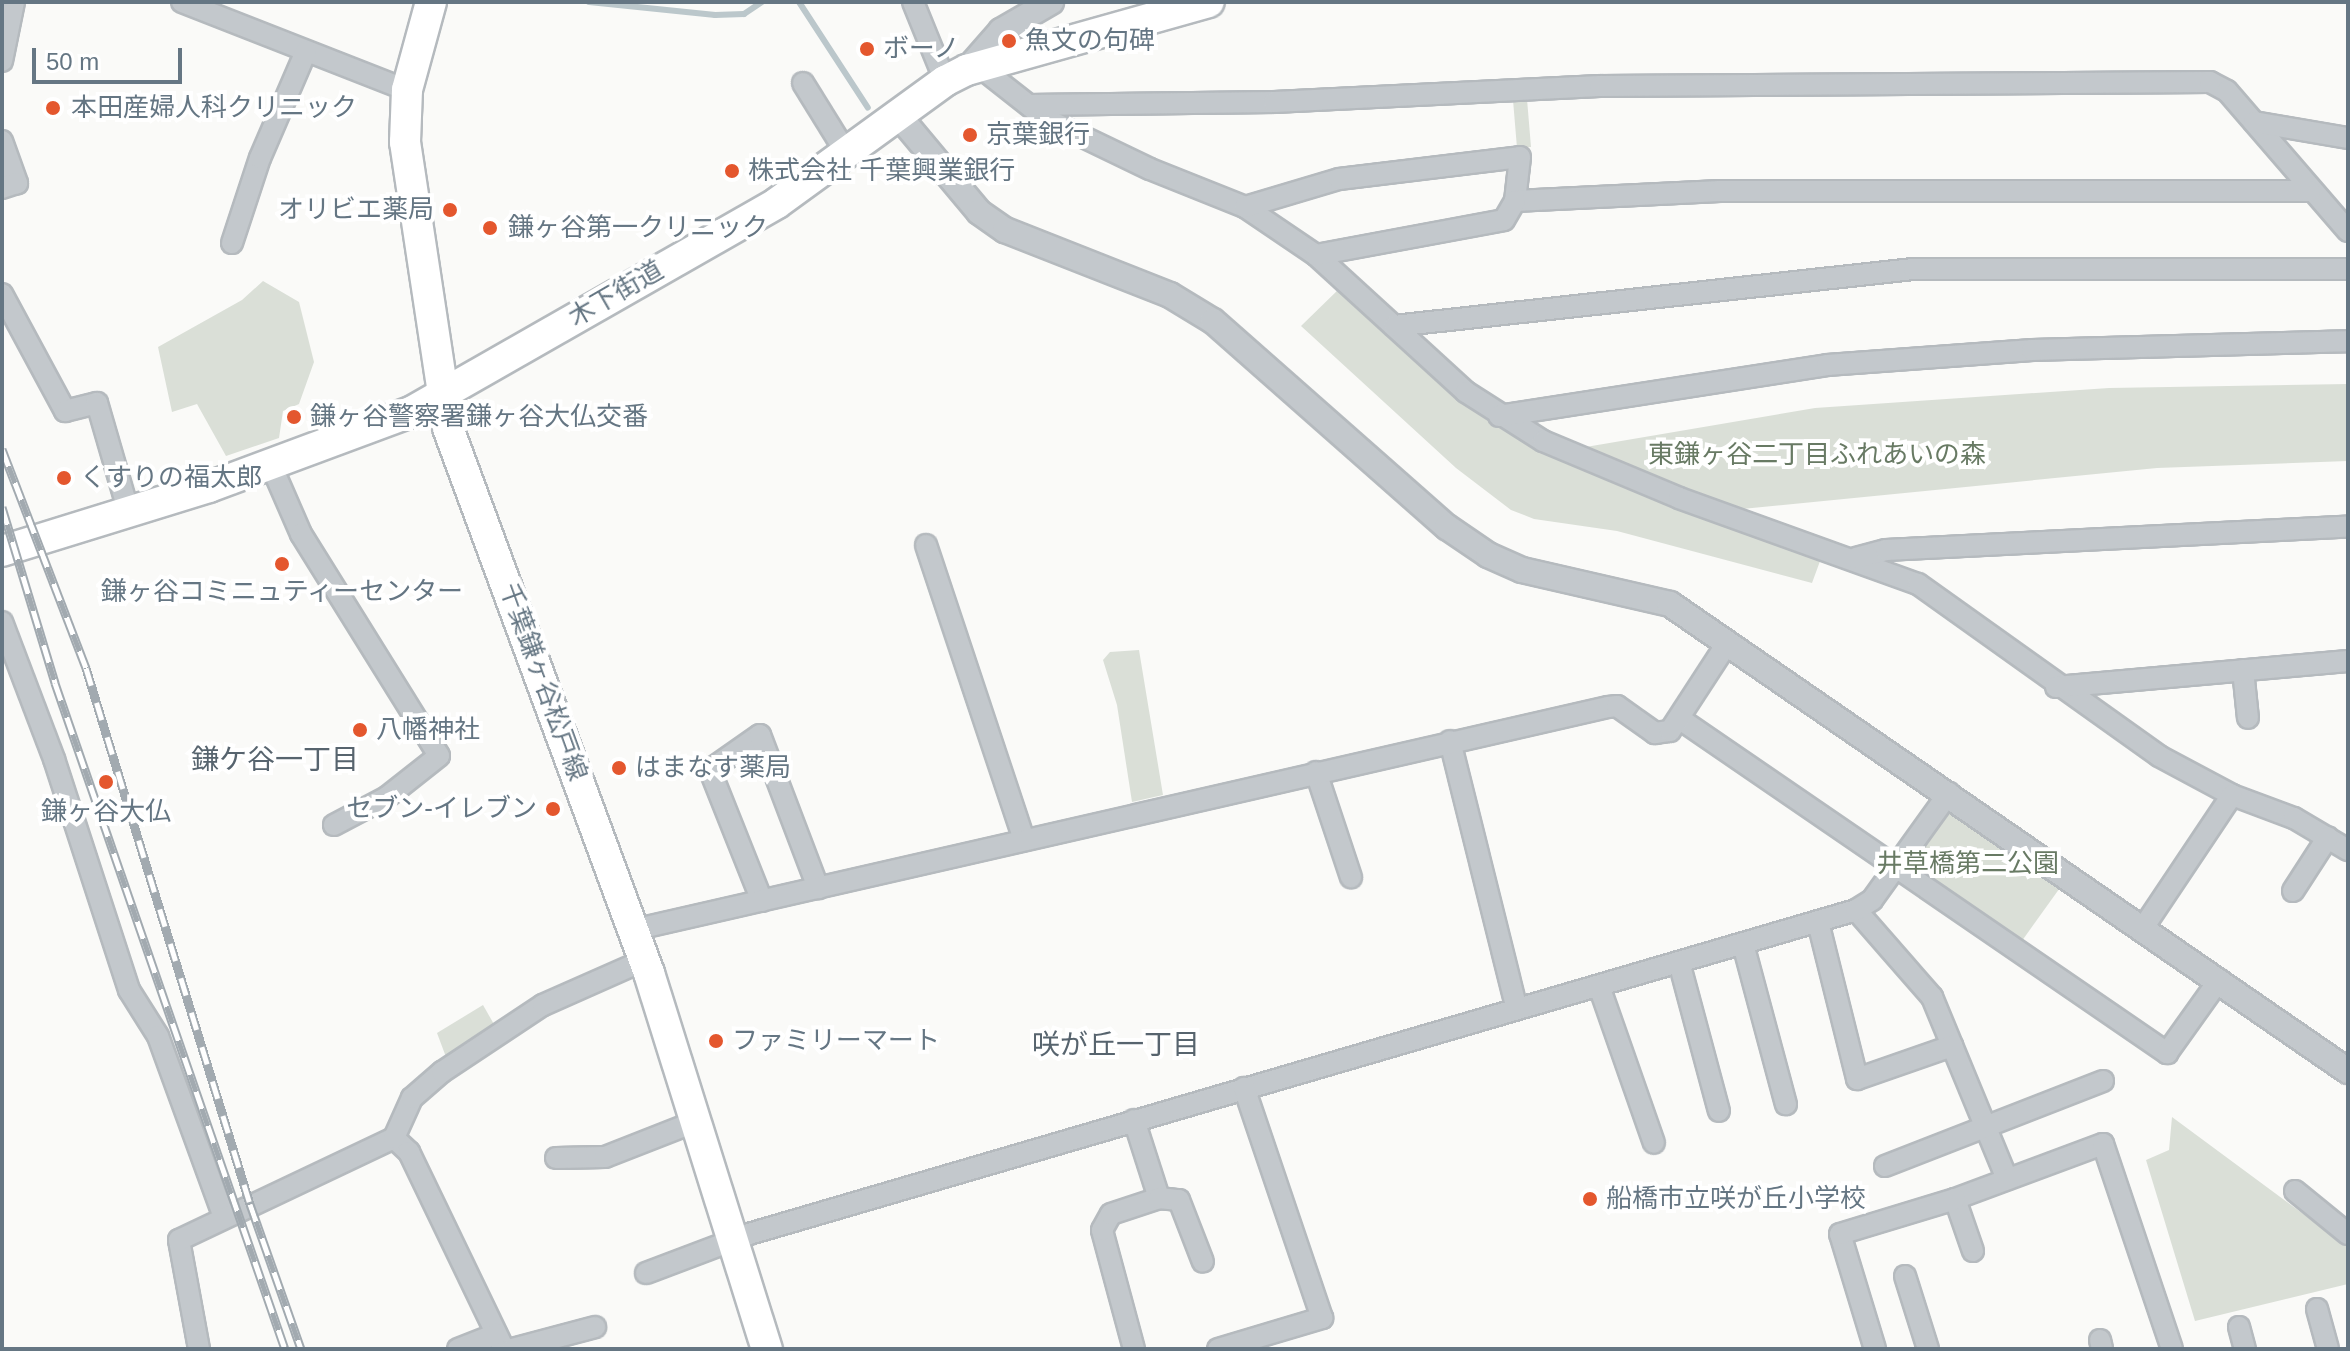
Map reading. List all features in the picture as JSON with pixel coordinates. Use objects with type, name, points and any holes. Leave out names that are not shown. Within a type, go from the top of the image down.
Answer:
[{"type":"main road","name":"千葉鎌ヶ谷松戸線","points":[[431,2],[407,90],[407,170],[448,428],[633,930],[697,1121],[767,1349]]},
{"type":"main road","name":"木下街道","points":[[2,551],[129,513],[390,421],[443,395],[777,203],[898,115],[964,73],[1209,2]]},
{"type":"street","points":[[2,61],[14,2]]},
{"type":"street","points":[[182,2],[407,90]]},
{"type":"street","points":[[913,2],[964,73],[1029,105],[1046,119],[1138,164],[1245,207],[1316,255],[1499,416],[1543,441],[1679,498],[1856,558],[1918,584],[2056,687],[2159,756],[2232,795],[2328,837],[2348,850]]},
{"type":"street","points":[[964,73],[1001,31],[1051,2]]},
{"type":"street","points":[[232,243],[260,158],[306,51]]},
{"type":"street","points":[[1029,105],[1274,102],[1600,86],[2210,82],[2227,91],[2310,191],[2348,231]]},
{"type":"street","points":[[803,83],[847,154]]},
{"type":"street","points":[[898,115],[979,212],[1005,230],[1170,295],[1213,321],[1447,527],[1488,555],[1522,570],[1670,604],[1949,793],[2348,1071]]},
{"type":"street","points":[[2254,122],[2348,138]]},
{"type":"street","points":[[2,141],[17,183],[2,188]]},
{"type":"street","points":[[1245,207],[1339,179],[1520,157],[1515,201],[1504,220],[1316,255]]},
{"type":"street","points":[[1515,201],[1720,191],[2310,191]]},
{"type":"street","points":[[1394,326],[1914,269],[2348,269]]},
{"type":"street","points":[[2,294],[65,411],[97,403],[129,513]]},
{"type":"street","points":[[1499,416],[1827,365],[2032,350],[2348,341]]},
{"type":"street","points":[[271,465],[301,534],[439,756],[387,797],[334,825]]},
{"type":"street","points":[[1856,558],[1886,550],[2348,527]]},
{"type":"street","points":[[926,545],[1024,840]]},
{"type":"street","points":[[2,622],[54,759],[129,990],[158,1036],[224,1217]]},
{"type":"street","points":[[633,930],[1608,707],[1617,706],[1655,733],[1670,731],[1728,642]]},
{"type":"street","points":[[2056,687],[2348,661]]},
{"type":"street","points":[[2243,670],[2248,718]]},
{"type":"street","points":[[1680,719],[2167,1053],[2219,980]]},
{"type":"street","points":[[762,901],[710,770],[760,735],[818,888]]},
{"type":"street","points":[[1450,741],[1517,1009]]},
{"type":"street","points":[[1316,772],[1351,877]]},
{"type":"street","points":[[646,1273],[733,1239],[1856,910],[1872,900],[1949,793]]},
{"type":"street","points":[[2143,928],[2232,795]]},
{"type":"street","points":[[2293,891],[2328,837]]},
{"type":"street","points":[[1856,910],[1932,997],[2007,1179]]},
{"type":"street","points":[[1818,922],[1857,1079],[1952,1046]]},
{"type":"street","points":[[1743,944],[1786,1104]]},
{"type":"street","points":[[1679,962],[1719,1111]]},
{"type":"street","points":[[199,1349],[179,1240],[394,1138],[403,1110],[433,1078],[543,1005],[631,966]]},
{"type":"street","points":[[1599,986],[1654,1143]]},
{"type":"street","points":[[1885,1166],[2103,1081]]},
{"type":"street","points":[[1218,1349],[1322,1318],[1244,1088]]},
{"type":"street","points":[[1134,1120],[1159,1198]]},
{"type":"street","points":[[556,1158],[605,1157],[697,1121]]},
{"type":"street","points":[[394,1138],[409,1152],[500,1342],[458,1349]]},
{"type":"street","points":[[1875,1349],[1840,1234],[1955,1199],[2103,1144],[2172,1349]]},
{"type":"street","points":[[2295,1191],[2348,1234]]},
{"type":"street","points":[[1134,1349],[1102,1230],[1111,1214],[1159,1198],[1179,1200],[1203,1262]]},
{"type":"street","points":[[1955,1199],[1973,1251]]},
{"type":"street","points":[[1905,1276],[1928,1349]]},
{"type":"street","points":[[2317,1309],[2328,1349]]},
{"type":"street","points":[[512,1349],[595,1327]]},
{"type":"street","points":[[2239,1327],[2245,1349]]},
{"type":"green space","points":[[1527,99],[1531,147],[1517,148],[1513,100]]},
{"type":"green space","points":[[263,281],[299,302],[314,362],[299,404],[283,411],[279,438],[226,456],[197,404],[172,412],[158,347],[242,300]]},
{"type":"green space","points":[[1341,287],[1466,400],[1823,553],[1812,583],[1617,531],[1534,519],[1511,510],[1456,468],[1301,326]]},
{"type":"green space","name":"東鎌ヶ谷二丁目ふれあいの森","points":[[2348,384],[2348,461],[2157,468],[1732,510],[1574,449],[1815,408],[2109,388]]},
{"type":"green space","points":[[1139,650],[1163,795],[1132,802],[1117,705],[1103,660],[1110,652]]},
{"type":"green space","name":"井草橋第二公園","points":[[1954,809],[2062,885],[2019,945],[1910,870],[1909,863],[1945,810]]},
{"type":"green space","points":[[483,1005],[495,1026],[446,1057],[437,1033]]},
{"type":"green space","points":[[2172,1117],[2348,1247],[2348,1284],[2195,1321],[2146,1160],[2169,1150]]},
{"type":"waterway","points":[[589,2],[715,15],[744,14],[762,2]]},
{"type":"waterway","points":[[799,2],[868,108]]},
{"type":"railway","points":[[2,449],[86,668],[250,1204],[301,1349]]},
{"type":"railway","points":[[2,507],[55,683],[285,1349]]},
{"type":"place","name":"魚文の句碑","points":[[1009,41]]},
{"type":"place","name":"ボーノ","points":[[867,49]]},
{"type":"place","name":"本田産婦人科クリニック","points":[[53,108]]},
{"type":"place","name":"京葉銀行","points":[[970,135]]},
{"type":"place","name":"株式会社 千葉興業銀行","points":[[732,171]]},
{"type":"place","name":"オリビエ薬局","points":[[450,210]]},
{"type":"place","name":"鎌ヶ谷第一クリニック","points":[[490,228]]},
{"type":"place","name":"鎌ヶ谷警察署鎌ヶ谷大仏交番","points":[[294,417]]},
{"type":"place","name":"くすりの福太郎","points":[[64,478]]},
{"type":"place","name":"鎌ヶ谷コミニュティーセンター","points":[[282,564]]},
{"type":"place","name":"八幡神社","points":[[360,730]]},
{"type":"place","name":"はまなす薬局","points":[[619,768]]},
{"type":"place","name":"鎌ヶ谷大仏","points":[[106,782]]},
{"type":"place","name":"セブン-イレブン","points":[[553,809]]},
{"type":"place","name":"ファミリーマート","points":[[716,1041]]},
{"type":"place","name":"船橋市立咲が丘小学校","points":[[1590,1199]]},
{"type":"district","name":"鎌ケ谷一丁目","points":[[275,760]]},
{"type":"district","name":"咲が丘一丁目","points":[[1116,1045]]}]
